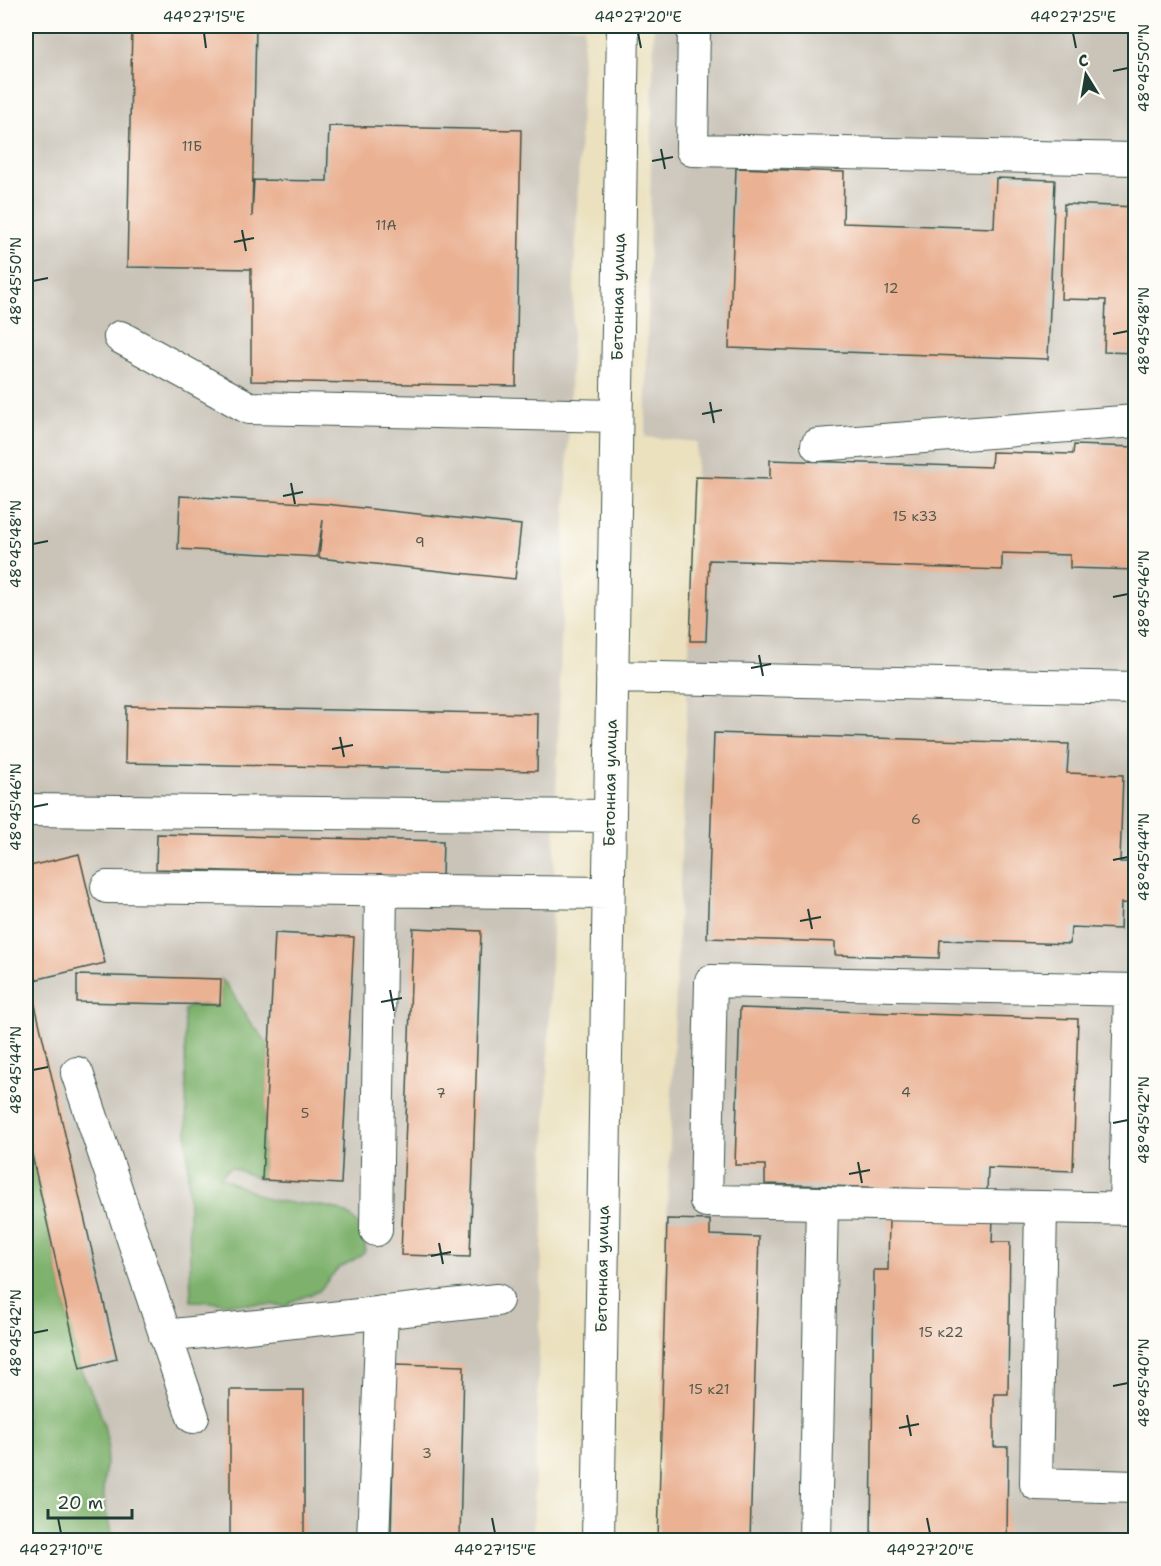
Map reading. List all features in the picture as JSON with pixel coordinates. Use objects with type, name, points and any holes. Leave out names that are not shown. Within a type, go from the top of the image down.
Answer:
[{"type":"street","name":"Бетонная улица","points":[[598,1540],[623,26]]},
{"type":"street","points":[[694,26],[692,150],[1136,159]]},
{"type":"street","points":[[120,337],[249,408],[616,416]]},
{"type":"street","points":[[817,446],[1136,421]]},
{"type":"street","points":[[612,677],[1136,688]]},
{"type":"street","points":[[26,810],[610,816]]},
{"type":"street","points":[[107,887],[608,893]]},
{"type":"street","points":[[376,1230],[381,891]]},
{"type":"street","points":[[711,981],[1133,990],[1130,1209],[706,1201],[711,981]]},
{"type":"street","points":[[77,1073],[193,1417]]},
{"type":"street","points":[[815,1540],[822,1203]]},
{"type":"street","points":[[1041,1207],[1036,1484],[1136,1487]]},
{"type":"street","points":[[165,1336],[497,1300]]},
{"type":"street","points":[[373,1540],[382,1312]]},
{"type":"shaded area","points":[[26,26],[584,26],[564,553],[533,1540],[26,1540]]},
{"type":"shaded area","points":[[654,26],[1135,26],[1135,1540],[658,1540],[667,1219],[697,442],[645,437]]},
{"type":"green space","points":[[221,979],[269,1046],[262,1180],[230,1167],[220,1177],[272,1200],[334,1208],[354,1220],[365,1241],[364,1253],[338,1268],[319,1291],[290,1302],[288,1306],[191,1301],[184,1010],[191,1006],[220,1005]]},
{"type":"green space","points":[[26,1129],[80,1368],[98,1406],[104,1425],[108,1445],[103,1488],[105,1508],[113,1540],[26,1540]]},
{"type":"building","points":[[132,26],[256,26],[252,217],[254,180],[327,181],[329,126],[521,130],[516,386],[251,381],[251,269],[127,267]]},
{"type":"building","points":[[736,168],[844,172],[843,223],[994,228],[996,178],[1055,180],[1048,359],[729,348]]},
{"type":"building","points":[[1064,204],[1136,207],[1136,353],[1104,352],[1106,300],[1061,299]]},
{"type":"building","points":[[1074,445],[1136,447],[1136,570],[1070,568],[1070,555],[1002,553],[1002,570],[709,560],[706,641],[690,641],[696,477],[770,479],[770,460],[991,467],[992,452],[1073,454]]},
{"type":"building","points":[[180,496],[325,504],[521,525],[515,579],[319,558],[323,520],[317,557],[178,549]]},
{"type":"building","points":[[126,706],[538,714],[537,771],[125,763]]},
{"type":"building","points":[[714,733],[1069,744],[1067,773],[1123,775],[1120,862],[1136,862],[1136,904],[1121,903],[1120,929],[1071,927],[1070,944],[940,940],[939,958],[835,955],[835,942],[707,938]]},
{"type":"building","points":[[157,834],[443,841],[442,877],[156,869]]},
{"type":"building","points":[[79,854],[105,963],[26,982],[26,867]]},
{"type":"building","points":[[413,928],[481,931],[470,1257],[401,1255]]},
{"type":"building","points":[[275,933],[354,937],[341,1184],[262,1180]]},
{"type":"building","points":[[77,975],[221,979],[220,1005],[77,1002]]},
{"type":"building","points":[[33,996],[117,1359],[80,1368],[26,1129],[26,998]]},
{"type":"building","points":[[740,1008],[1078,1019],[1073,1171],[988,1168],[987,1191],[765,1184],[765,1165],[735,1165]]},
{"type":"building","points":[[889,1218],[993,1219],[992,1242],[1010,1242],[1008,1394],[994,1394],[994,1447],[1008,1447],[1007,1540],[871,1540],[874,1270],[888,1270]]},
{"type":"building","points":[[667,1219],[710,1220],[710,1235],[759,1237],[750,1540],[658,1540]]},
{"type":"building","points":[[395,1364],[464,1366],[460,1540],[391,1540]]},
{"type":"building","points":[[230,1390],[304,1390],[304,1540],[230,1540]]}]
